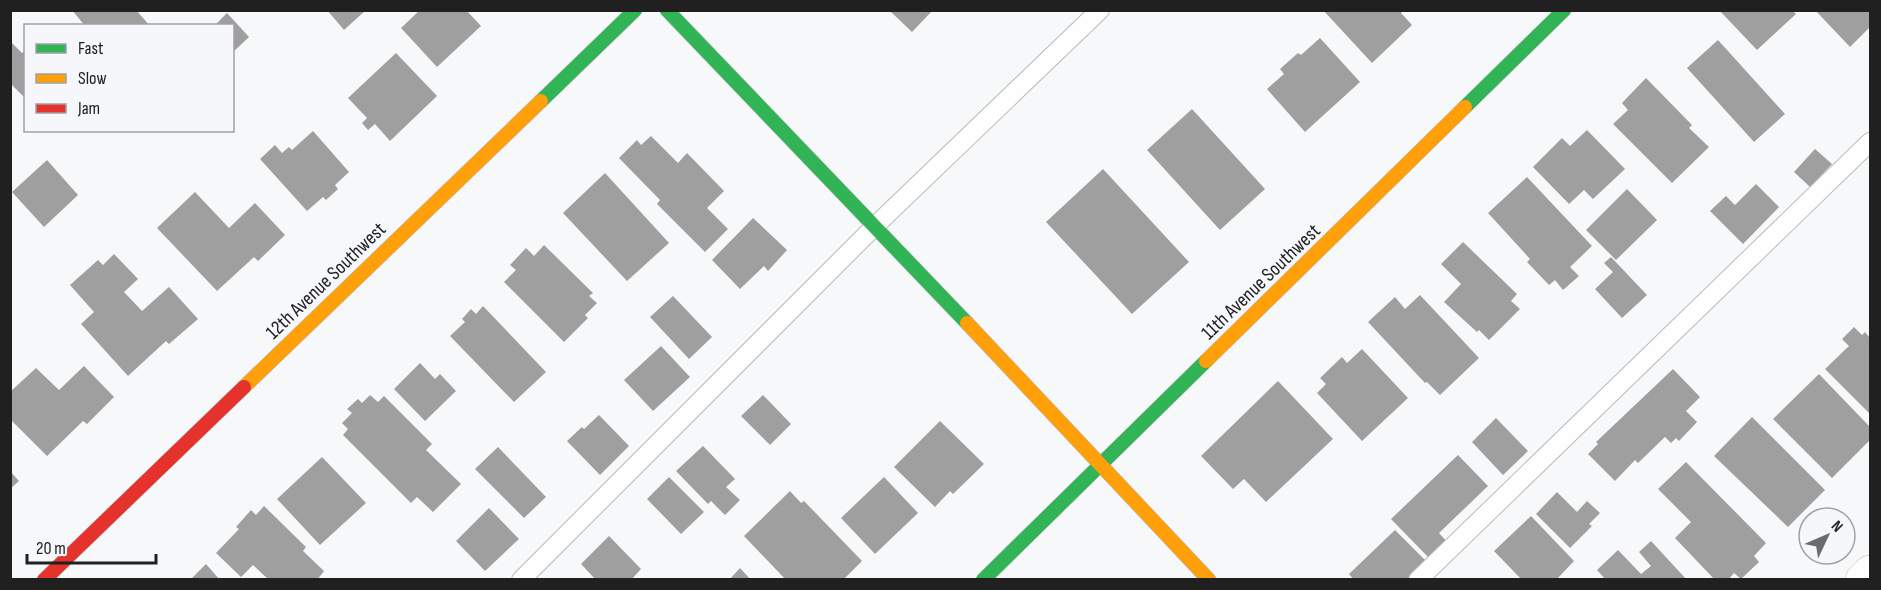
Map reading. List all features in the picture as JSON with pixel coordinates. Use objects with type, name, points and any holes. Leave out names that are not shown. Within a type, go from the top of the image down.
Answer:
[{"type":"street","name":"12th Avenue Southwest","points":[[44,579],[635,10]]},
{"type":"street","points":[[668,10],[1209,579]]},
{"type":"street","name":"11th Avenue Southwest","points":[[983,579],[1564,10]]},
{"type":"street","points":[[1862,579],[1870,572]]},
{"type":"lane","points":[[521,579],[875,226],[1100,10]]},
{"type":"lane","points":[[1418,579],[1870,142]]},
{"type":"building","points":[[72,10],[136,10],[148,24],[83,24]]},
{"type":"building","points":[[327,10],[366,10],[344,30]]},
{"type":"building","points":[[420,10],[466,10],[481,26],[437,67],[401,28]]},
{"type":"building","points":[[889,10],[933,10],[912,32]]},
{"type":"building","points":[[1323,10],[1403,10],[1401,13],[1412,25],[1372,63]]},
{"type":"building","points":[[1719,10],[1792,10],[1796,14],[1757,50]]},
{"type":"building","points":[[1815,10],[1870,10],[1870,27],[1850,47]]},
{"type":"building","points":[[227,13],[249,37],[234,51],[234,24],[216,24]]},
{"type":"building","points":[[1320,38],[1360,82],[1305,132],[1267,89],[1284,74],[1280,69]]},
{"type":"building","points":[[1718,40],[1785,114],[1754,142],[1687,68]]},
{"type":"building","points":[[10,41],[22,53],[24,52],[24,97],[10,83]]},
{"type":"building","points":[[396,53],[437,96],[390,141],[375,124],[368,130],[362,123],[367,118],[348,98]]},
{"type":"building","points":[[1646,78],[1692,125],[1689,128],[1709,147],[1672,183],[1613,124],[1628,110],[1622,103]]},
{"type":"building","points":[[1192,109],[1265,189],[1220,230],[1147,150]]},
{"type":"building","points":[[1587,130],[1625,169],[1593,199],[1584,190],[1569,204],[1533,167],[1562,138],[1570,146]]},
{"type":"building","points":[[313,131],[349,172],[335,185],[338,189],[326,200],[323,197],[307,211],[260,159],[275,145],[282,153],[289,147],[292,150]]},
{"type":"building","points":[[651,136],[678,163],[687,153],[724,191],[707,208],[728,229],[705,252],[657,204],[660,200],[619,158],[637,140],[641,145]]},
{"type":"building","points":[[1815,149],[1832,164],[1810,187],[1794,172]]},
{"type":"building","points":[[47,160],[78,195],[44,227],[12,192]]},
{"type":"building","points":[[1103,169],[1189,262],[1132,314],[1046,222]]},
{"type":"building","points":[[605,173],[669,243],[627,281],[563,213]]},
{"type":"building","points":[[1527,177],[1592,246],[1570,267],[1579,276],[1563,290],[1555,280],[1549,285],[1527,262],[1530,259],[1488,213]]},
{"type":"building","points":[[1756,184],[1779,207],[1743,244],[1710,211],[1726,196],[1735,205]]},
{"type":"building","points":[[1627,189],[1657,220],[1616,260],[1586,230]]},
{"type":"building","points":[[195,192],[229,228],[255,203],[285,235],[258,261],[254,257],[217,291],[157,228]]},
{"type":"building","points":[[753,218],[787,250],[768,271],[764,266],[740,289],[712,260]]},
{"type":"building","points":[[1463,242],[1517,294],[1511,301],[1520,309],[1489,340],[1444,302],[1461,284],[1441,264]]},
{"type":"building","points":[[544,245],[593,293],[589,296],[597,303],[585,315],[588,318],[564,342],[504,282],[516,270],[510,265],[526,248],[534,256]]},
{"type":"building","points":[[114,254],[138,279],[124,292],[142,311],[169,287],[198,319],[169,344],[166,341],[128,376],[81,324],[94,312],[70,285],[98,260],[103,265]]},
{"type":"building","points":[[1611,257],[1647,295],[1622,318],[1595,289],[1613,272],[1604,263]]},
{"type":"building","points":[[1420,295],[1479,358],[1440,395],[1427,382],[1425,383],[1368,322],[1395,297],[1405,309]]},
{"type":"building","points":[[673,296],[712,337],[689,359],[650,317]]},
{"type":"building","points":[[483,306],[546,372],[514,402],[450,336],[465,322],[462,319],[471,309],[476,314]]},
{"type":"building","points":[[1854,327],[1862,335],[1865,332],[1870,338],[1870,414],[1825,369],[1849,346],[1842,339]]},
{"type":"building","points":[[661,346],[690,377],[653,411],[624,380]]},
{"type":"building","points":[[1362,349],[1408,398],[1362,441],[1317,393],[1326,384],[1320,378],[1342,357],[1347,363]]},
{"type":"building","points":[[420,363],[435,379],[440,374],[456,391],[425,421],[394,389]]},
{"type":"building","points":[[84,366],[114,397],[87,424],[83,421],[47,456],[10,419],[10,392],[36,368],[59,390]]},
{"type":"building","points":[[1673,369],[1700,397],[1686,411],[1697,422],[1679,441],[1676,438],[1671,443],[1665,437],[1638,463],[1635,460],[1615,481],[1588,454],[1598,444],[1596,442]]},
{"type":"building","points":[[1819,374],[1870,427],[1870,440],[1832,478],[1773,419]]},
{"type":"building","points":[[1278,381],[1333,439],[1266,502],[1244,479],[1233,489],[1201,456]]},
{"type":"building","points":[[370,395],[378,402],[384,396],[432,444],[426,450],[461,484],[433,512],[417,497],[411,503],[343,435],[348,429],[342,423],[352,413],[347,409],[358,399],[362,403]]},
{"type":"building","points":[[763,395],[791,424],[770,445],[741,416]]},
{"type":"building","points":[[599,415],[629,446],[600,475],[567,441]]},
{"type":"building","points":[[1752,417],[1825,490],[1809,506],[1797,506],[1797,518],[1788,527],[1714,456]]},
{"type":"building","points":[[1496,418],[1528,451],[1503,475],[1472,442]]},
{"type":"building","points":[[940,421],[984,464],[953,494],[950,491],[935,507],[894,467]]},
{"type":"building","points":[[703,446],[735,479],[726,487],[740,500],[725,515],[711,501],[708,504],[676,471]]},
{"type":"building","points":[[498,447],[546,497],[524,518],[475,469]]},
{"type":"building","points":[[1458,455],[1488,486],[1439,533],[1448,543],[1431,560],[1391,519]]},
{"type":"building","points":[[322,457],[366,503],[320,545],[277,499]]},
{"type":"building","points":[[1686,462],[1766,543],[1754,556],[1759,562],[1741,579],[1734,573],[1728,580],[1715,580],[1675,538],[1691,522],[1658,489]]},
{"type":"building","points":[[10,471],[19,481],[10,489]]},
{"type":"building","points":[[669,477],[704,512],[681,534],[647,499]]},
{"type":"building","points":[[884,477],[918,513],[875,554],[841,518]]},
{"type":"building","points":[[790,491],[801,503],[804,501],[862,561],[843,580],[786,580],[744,536]]},
{"type":"building","points":[[1557,492],[1577,512],[1587,501],[1600,513],[1589,524],[1592,526],[1570,548],[1536,514]]},
{"type":"building","points":[[264,506],[306,547],[303,551],[324,571],[317,580],[269,580],[253,565],[241,577],[216,553],[239,529],[236,527],[251,510],[256,515]]},
{"type":"building","points":[[489,508],[519,539],[485,571],[456,541]]},
{"type":"building","points":[[1531,516],[1574,561],[1556,580],[1522,580],[1494,551]]},
{"type":"building","points":[[1395,530],[1427,562],[1408,580],[1354,580],[1349,574]]},
{"type":"building","points":[[609,536],[641,569],[631,580],[596,580],[581,564]]},
{"type":"building","points":[[1651,541],[1687,580],[1606,580],[1597,570],[1618,550],[1641,574],[1651,566],[1639,552]]},
{"type":"building","points":[[206,564],[220,580],[190,580]]},
{"type":"building","points":[[740,568],[751,580],[729,580]]},
{"type":"traffic: fast","points":[[541,101],[635,10]]},
{"type":"traffic: fast","points":[[667,10],[967,323]]},
{"type":"traffic: fast","points":[[1465,107],[1564,10]]},
{"type":"traffic: fast","points":[[983,580],[1206,361]]},
{"type":"traffic: slow","points":[[244,387],[541,101]]},
{"type":"traffic: slow","points":[[1206,361],[1465,107]]},
{"type":"traffic: slow","points":[[967,323],[1209,580]]},
{"type":"traffic: jam","points":[[44,580],[244,387]]}]
